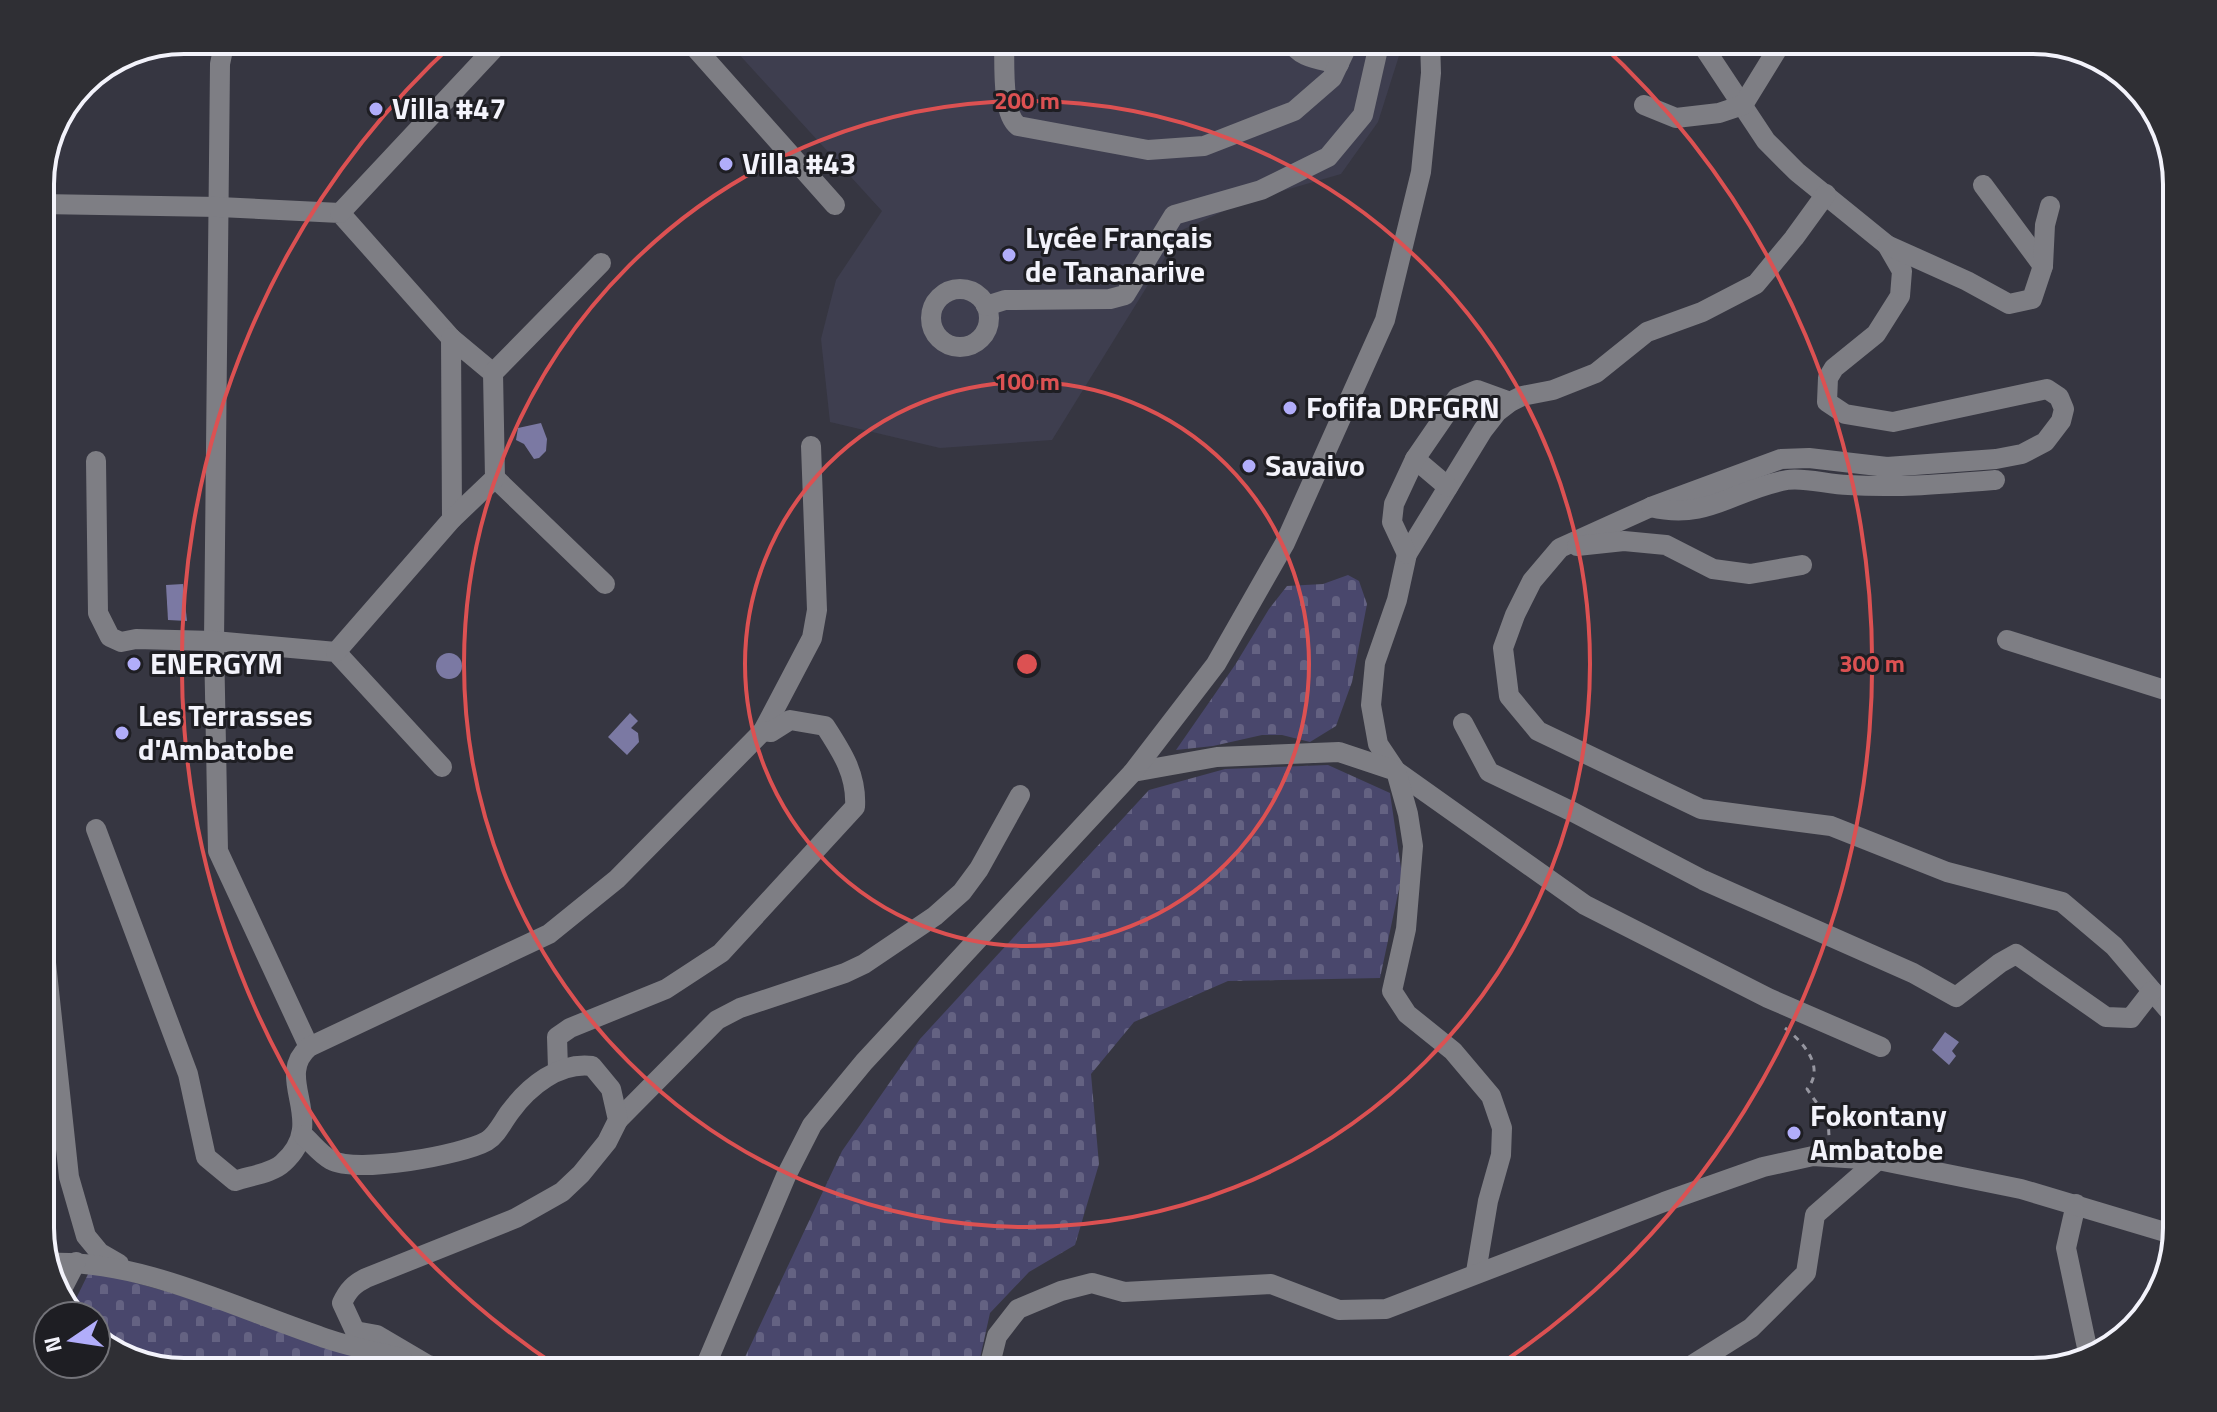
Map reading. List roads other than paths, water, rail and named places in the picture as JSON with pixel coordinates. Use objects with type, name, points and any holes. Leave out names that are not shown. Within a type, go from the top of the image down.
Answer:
[{"type":"street","points":[[222,54],[214,641],[218,851],[309,1047]]},
{"type":"street","points":[[340,213],[489,54]]},
{"type":"street","points":[[701,54],[835,205]]},
{"type":"street","points":[[1005,54],[1007,102],[1013,122],[1018,126],[1148,150],[1204,146],[1294,111],[1332,78],[1344,54]]},
{"type":"street","points":[[1301,54],[1339,64]]},
{"type":"street","points":[[986,306],[1005,300],[1110,299],[1125,295],[1174,215],[1261,190],[1328,157],[1363,115],[1377,54]]},
{"type":"street","points":[[709,1358],[786,1176],[812,1125],[864,1062],[1133,772],[1216,664],[1285,543],[1385,320],[1421,172],[1430,54]]},
{"type":"street","points":[[1708,54],[1766,141],[1797,172],[1887,245],[1967,281],[2009,304],[2032,299],[2043,266],[2045,225],[2050,206]]},
{"type":"street","points":[[1644,105],[1676,118],[1719,113],[1743,105],[1774,54]]},
{"type":"street","points":[[1983,185],[2043,266]]},
{"type":"street","points":[[1476,1272],[1488,1201],[1501,1155],[1502,1128],[1491,1096],[1453,1051],[1407,1014],[1392,991],[1406,929],[1413,846],[1396,771],[1378,744],[1371,705],[1375,663],[1397,600],[1407,554],[1497,412],[1522,396],[1553,390],[1596,373],[1647,332],[1702,312],[1756,284],[1826,194]]},
{"type":"street","points":[[54,204],[340,213],[451,338],[493,373]]},
{"type":"street","points":[[1887,245],[1902,271],[1900,296],[1876,334],[1834,368],[1828,378],[1827,402],[1845,414],[1893,422],[2047,389],[2059,397],[2064,409],[2061,421],[2045,442],[2022,454],[1996,459],[1887,467],[1809,458],[1781,459],[1651,507],[1560,548],[1532,581],[1503,648],[1509,696],[1538,731],[1701,809],[1831,826],[1947,872],[2062,902],[2114,946],[2163,1004]]},
{"type":"street","points":[[601,263],[493,373],[495,478],[605,584]]},
{"type":"street","points":[[451,338],[452,519]]},
{"type":"street","points":[[1407,554],[1392,522],[1394,504],[1415,459],[1457,398],[1477,390],[1510,402]]},
{"type":"street","points":[[96,829],[188,1074],[206,1157],[235,1181],[282,1165],[303,1135],[304,1119],[297,1095],[296,1066],[300,1055],[309,1047],[549,934],[617,879],[763,731],[812,638],[817,610],[811,446]]},
{"type":"street","points":[[1415,459],[1448,487]]},
{"type":"street","points":[[96,461],[98,613],[110,637],[121,642],[136,639],[214,641],[336,652],[442,767]]},
{"type":"street","points":[[336,652],[452,519],[495,478]]},
{"type":"street","points":[[1651,507],[1672,513],[1703,510],[1740,494],[1789,480],[1916,487],[1995,480]]},
{"type":"street","points":[[1560,548],[1624,541],[1666,545],[1713,569],[1750,574],[1802,565]]},
{"type":"street","points":[[2007,640],[2163,689]]},
{"type":"street","points":[[558,1069],[557,1037],[570,1028],[666,989],[721,953],[855,807],[856,788],[852,777],[825,726],[790,720],[771,732],[763,731]]},
{"type":"street","points":[[1463,723],[1489,772],[1703,880],[1913,973],[1956,997],[2016,954],[2106,1017],[2131,1018],[2152,991]]},
{"type":"street","points":[[1133,772],[1217,757],[1339,752],[1365,759],[1396,771],[1585,905],[1768,998],[1881,1047]]},
{"type":"street","points":[[416,1358],[377,1335],[355,1331],[342,1303],[355,1284],[516,1218],[562,1192],[597,1157],[618,1120],[717,1020],[740,1008],[864,964],[935,916],[962,892],[979,869],[1020,795]]},
{"type":"street","points":[[54,1057],[74,1199],[86,1236],[100,1253],[130,1270],[323,1338],[401,1358]]},
{"type":"street","points":[[303,1135],[331,1161],[374,1166],[457,1153],[491,1139],[512,1109],[558,1069],[579,1065],[592,1066],[611,1089],[618,1120]]},
{"type":"street","points":[[992,1358],[997,1336],[1018,1309],[1061,1291],[1092,1283],[1124,1292],[1271,1284],[1339,1310],[1386,1309],[1476,1272],[1763,1167],[1813,1156],[1878,1160],[2021,1189],[2163,1231]]},
{"type":"street","points":[[1703,1358],[1751,1328],[1806,1273],[1815,1215],[1878,1160]]},
{"type":"street","points":[[2076,1204],[2066,1248],[2087,1346]]},
{"type":"street","points":[[59,1263],[76,1262],[130,1270]]},
{"type":"street","points":[[66,1282],[76,1262]]},
{"type":"water","points":[[541,423],[547,439],[546,451],[534,459],[524,444],[516,440],[518,428]]},
{"type":"water","points":[[183,584],[187,621],[168,620],[166,585]]},
{"type":"water","points":[[449,653],[458,657],[462,666],[458,675],[449,679],[440,675],[436,666],[440,657]]},
{"type":"water","points":[[630,713],[638,721],[631,728],[638,733],[639,742],[627,755],[608,737]]},
{"type":"water","points":[[1945,1032],[1959,1042],[1952,1051],[1956,1056],[1949,1065],[1932,1050]]},
{"type":"place","name":"Villa #47","points":[[376,109]]},
{"type":"place","name":"Villa #43","points":[[726,164]]},
{"type":"place","name":"Lycée Français de Tananarive","points":[[1009,255]]},
{"type":"place","name":"Fofifa DRFGRN","points":[[1290,408]]},
{"type":"place","name":"Savaivo","points":[[1249,466]]},
{"type":"place","name":"ENERGYM","points":[[134,664]]},
{"type":"place","name":"Les Terrasses d'Ambatobe","points":[[122,733]]},
{"type":"place","name":"Fokontany Ambatobe","points":[[1794,1133]]}]
